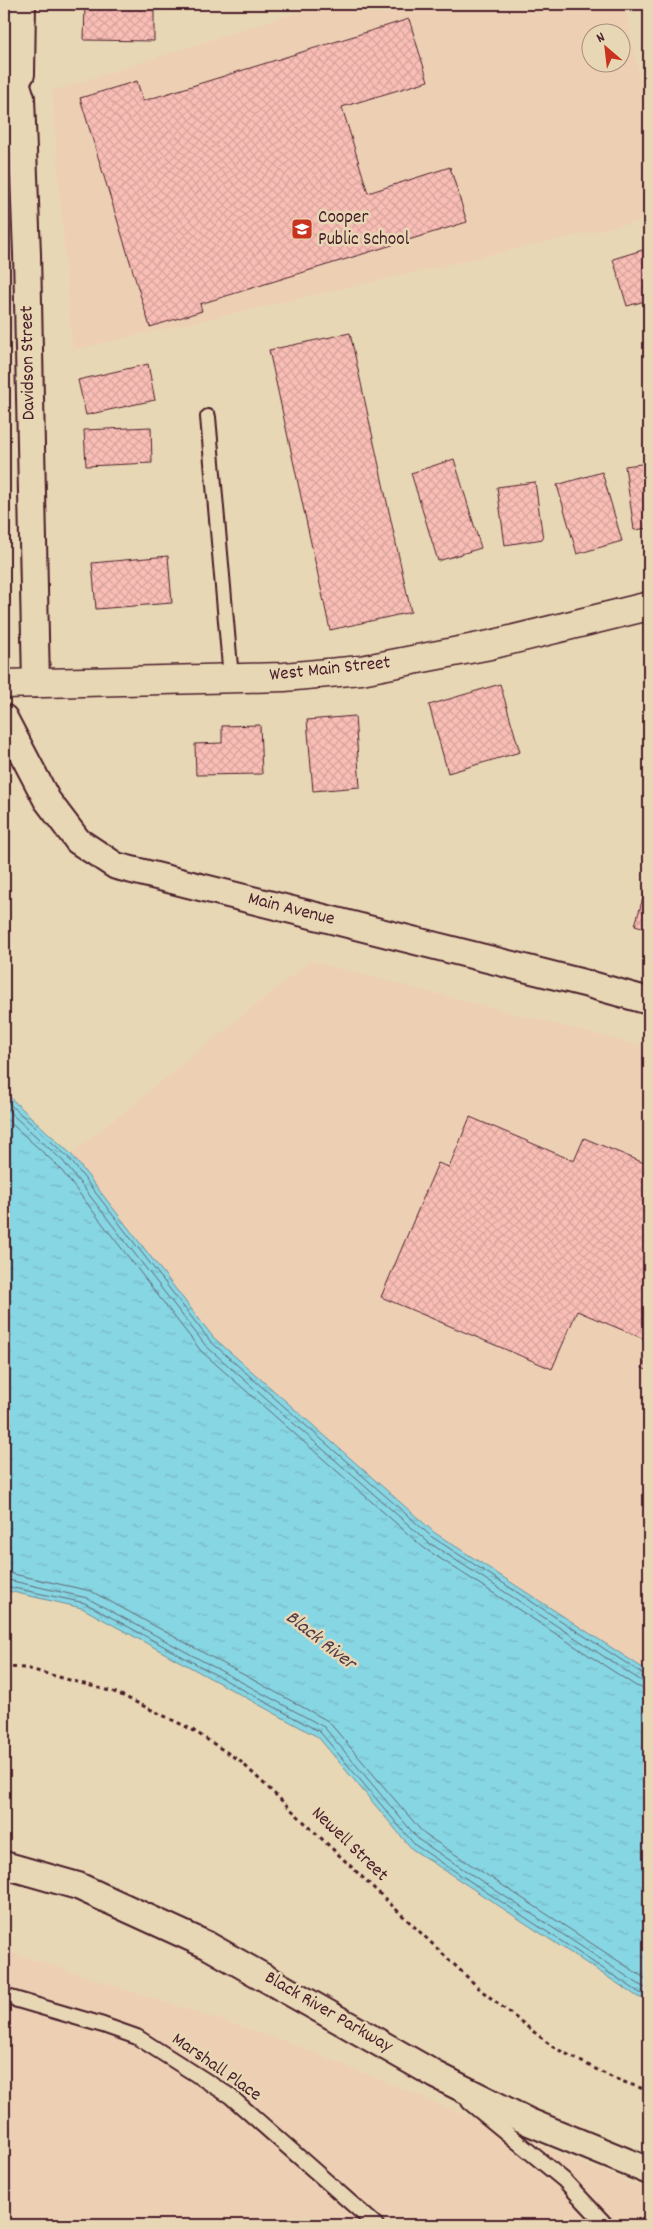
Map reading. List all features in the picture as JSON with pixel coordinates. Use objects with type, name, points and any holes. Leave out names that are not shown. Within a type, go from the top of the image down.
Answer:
[{"type":"main road","name":"West Main Street","points":[[4,684],[284,676],[360,670],[490,645],[649,606]]},
{"type":"street","points":[[21,98],[22,4]]},
{"type":"street","name":"Davidson Street","points":[[4,44],[21,98],[27,254],[36,684]]},
{"type":"street","name":"Main Avenue","points":[[4,718],[47,800],[78,841],[116,866],[649,1001]]},
{"type":"street","name":"Black River Parkway","points":[[4,1865],[78,1886],[207,1945],[436,2075],[529,2122],[649,2171]]},
{"type":"lane","points":[[208,417],[231,678]]},
{"type":"lane","name":"Marshall Place","points":[[4,1996],[103,2024],[137,2037],[230,2096],[376,2225]]},
{"type":"lane","points":[[436,2075],[564,2180],[606,2225]]},
{"type":"path","name":"Newell Street","points":[[4,1667],[26,1668],[116,1693],[191,1729],[240,1761],[482,1991],[553,2046],[613,2078],[649,2091]]},
{"type":"shaded area","points":[[322,4],[624,4],[628,22],[580,22],[580,72],[630,72],[630,31],[649,118],[649,219],[72,350],[52,91]]},
{"type":"shaded area","points":[[310,961],[649,1048],[649,1672],[435,1533],[213,1337],[71,1154]]},
{"type":"shaded area","points":[[4,1950],[291,2043],[649,2190],[649,2225],[4,2225]]},
{"type":"water","name":"Black River","points":[[4,1092],[71,1154],[213,1337],[435,1533],[649,1672],[649,2001],[638,1997],[412,1849],[318,1737],[82,1608],[4,1590]]},
{"type":"building","points":[[85,4],[154,4],[154,41],[84,40]]},
{"type":"building","points":[[409,19],[428,81],[342,107],[368,193],[450,167],[467,222],[200,304],[202,311],[150,327],[80,98],[137,81],[143,101]]},
{"type":"building","points":[[649,248],[649,300],[627,306],[613,259]]},
{"type":"building","points":[[350,333],[411,612],[330,630],[269,350]]},
{"type":"building","points":[[148,364],[155,400],[86,415],[78,380]]},
{"type":"building","points":[[151,427],[152,463],[86,466],[84,430]]},
{"type":"building","points":[[454,459],[481,548],[438,561],[411,473]]},
{"type":"building","points":[[649,463],[649,528],[634,530],[625,466]]},
{"type":"building","points":[[602,472],[622,541],[577,554],[557,485]]},
{"type":"building","points":[[535,482],[543,539],[505,545],[497,487]]},
{"type":"building","points":[[168,556],[172,603],[96,609],[92,563]]},
{"type":"building","points":[[500,684],[520,752],[448,773],[429,705]]},
{"type":"building","points":[[355,716],[360,787],[313,791],[307,720]]},
{"type":"building","points":[[260,725],[262,774],[196,775],[195,744],[222,743],[222,726]]},
{"type":"building","points":[[649,878],[649,929],[635,925]]},
{"type":"building","points":[[470,1117],[574,1161],[584,1138],[649,1165],[649,1341],[577,1311],[552,1369],[381,1297],[438,1163],[449,1167]]},
{"type":"building","points":[[649,1352],[649,1371],[642,1368]]},
{"type":"place","name":"Cooper Public School","points":[[302,229]]}]
